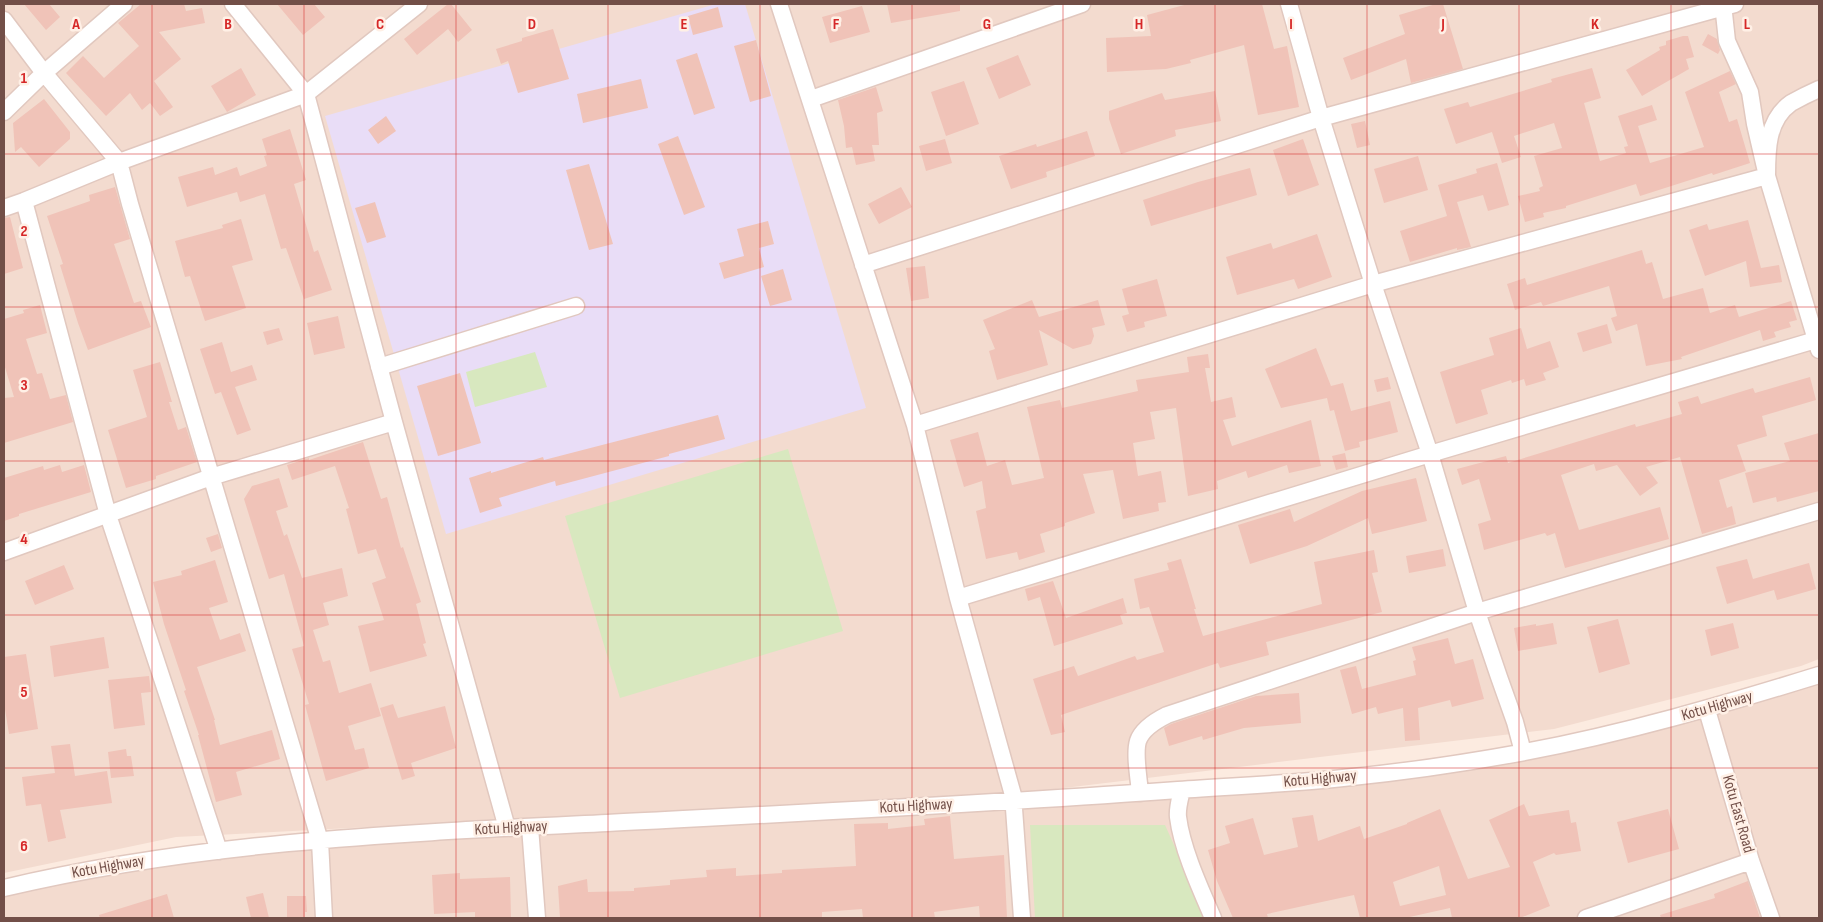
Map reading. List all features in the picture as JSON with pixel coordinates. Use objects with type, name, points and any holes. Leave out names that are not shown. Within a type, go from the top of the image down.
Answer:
[{"type":"street","points":[[4,112],[44,73],[124,4]]},
{"type":"street","points":[[233,4],[306,94],[394,422],[507,828]]},
{"type":"street","points":[[4,208],[119,162],[306,94],[419,4]]},
{"type":"street","points":[[780,4],[915,425],[958,598],[1014,801],[1022,918]]},
{"type":"street","points":[[811,99],[1082,4]]},
{"type":"street","points":[[1289,4],[1321,118],[1373,284],[1430,454],[1477,612],[1515,722],[1523,752]]},
{"type":"street","points":[[863,265],[1321,118],[1727,5],[1727,41],[1750,92],[1754,124],[1767,176],[1818,343],[1430,454],[958,598]]},
{"type":"street","points":[[4,20],[44,73],[119,162],[320,841],[324,918]]},
{"type":"street","points":[[1767,176],[1767,147],[1775,124],[1790,104],[1819,89]]},
{"type":"street","points":[[915,425],[1373,284],[1767,176]]},
{"type":"street","points":[[24,201],[108,515],[219,851]]},
{"type":"street","points":[[379,367],[576,306]]},
{"type":"street","points":[[4,552],[211,477],[394,422]]},
{"type":"street","points":[[1140,793],[1137,758],[1138,740],[1152,723],[1167,715],[1477,612],[1819,511]]},
{"type":"street","name":"Kotu Highway","points":[[4,888],[116,865],[219,851],[320,841],[507,828],[1014,801],[1342,779],[1449,765],[1610,735],[1707,710],[1819,675]]},
{"type":"street","name":"Kotu East Road","points":[[1707,710],[1751,861],[1771,918]]},
{"type":"street","points":[[1182,790],[1178,816],[1182,834],[1196,878],[1213,918]]},
{"type":"street","points":[[530,827],[537,918]]},
{"type":"street","points":[[1586,918],[1751,861]]},
{"type":"shaded area","points":[[4,4],[1819,4],[1819,659],[1801,666],[1554,729],[1013,794],[176,837],[4,873]]},
{"type":"shaded area","points":[[716,4],[745,4],[866,408],[446,534],[325,116]]},
{"type":"shaded area","points":[[1819,675],[1819,918],[4,918],[4,888],[154,859],[1449,765]]},
{"type":"green space","points":[[535,352],[547,387],[475,407],[466,372]]},
{"type":"green space","points":[[788,449],[843,631],[620,698],[565,516]]},
{"type":"green space","points":[[1030,825],[1165,825],[1207,918],[1035,918]]},
{"type":"building","points":[[24,4],[49,4],[60,17],[46,30]]},
{"type":"building","points":[[141,4],[184,4],[186,11],[202,8],[205,23],[159,32],[181,59],[154,81],[173,107],[160,116],[150,103],[142,110],[130,93],[106,116],[66,73],[83,56],[104,78],[139,46],[118,23]]},
{"type":"building","points":[[277,4],[314,4],[325,17],[303,35]]},
{"type":"building","points":[[448,4],[451,4],[472,30],[458,42],[448,29],[417,55],[404,39]]},
{"type":"building","points":[[887,4],[960,4],[960,11],[891,23]]},
{"type":"building","points":[[1188,4],[1262,4],[1274,49],[1287,46],[1299,107],[1258,115],[1244,45],[1190,60],[1191,63],[1166,69],[1107,72],[1106,38],[1151,36],[1147,15]]},
{"type":"building","points":[[1436,4],[1443,4],[1463,69],[1411,83],[1406,59],[1351,80],[1343,58],[1405,34],[1399,15]]},
{"type":"building","points":[[862,6],[870,32],[830,43],[822,17]]},
{"type":"building","points":[[718,7],[723,27],[693,35],[688,16]]},
{"type":"building","points":[[553,29],[569,79],[518,93],[508,61],[501,64],[496,49],[522,41],[522,38]]},
{"type":"building","points":[[1708,34],[1717,39],[1720,50],[1718,54],[1702,45]]},
{"type":"building","points":[[1688,36],[1694,57],[1686,59],[1689,69],[1642,96],[1626,70],[1660,50],[1659,47],[1666,45],[1666,41]]},
{"type":"building","points":[[756,40],[771,96],[750,102],[734,46]]},
{"type":"building","points":[[697,53],[715,108],[694,115],[676,60]]},
{"type":"building","points":[[1018,55],[1031,85],[999,99],[986,68]]},
{"type":"building","points":[[241,68],[256,95],[227,112],[211,86]]},
{"type":"building","points":[[1592,68],[1601,98],[1584,103],[1600,161],[1626,153],[1624,147],[1628,146],[1618,116],[1652,105],[1657,120],[1638,126],[1650,163],[1704,147],[1685,92],[1730,71],[1736,84],[1719,92],[1729,122],[1737,119],[1750,163],[1640,196],[1636,184],[1566,206],[1566,208],[1543,213],[1544,217],[1525,222],[1518,196],[1540,191],[1539,188],[1543,186],[1534,156],[1562,148],[1554,123],[1514,136],[1521,157],[1502,163],[1492,132],[1456,144],[1444,109],[1468,102],[1470,107],[1552,82],[1551,79]]},
{"type":"building","points":[[641,79],[648,108],[583,123],[577,94]]},
{"type":"building","points":[[964,81],[979,124],[946,136],[931,92]]},
{"type":"building","points":[[876,87],[883,111],[877,113],[879,145],[872,145],[875,161],[856,165],[852,147],[846,148],[844,126],[838,100]]},
{"type":"building","points":[[1215,91],[1221,121],[1175,130],[1176,136],[1121,154],[1109,119],[1109,111],[1162,93],[1165,100]]},
{"type":"building","points":[[44,99],[70,132],[70,139],[39,167],[21,147],[15,152],[13,123]]},
{"type":"building","points":[[386,116],[396,131],[378,144],[368,130]]},
{"type":"building","points":[[1365,121],[1370,145],[1357,148],[1351,124]]},
{"type":"building","points":[[290,129],[306,180],[294,184],[314,252],[318,250],[332,290],[304,299],[286,248],[281,249],[265,194],[240,202],[237,192],[187,207],[178,177],[213,167],[215,175],[237,167],[240,176],[267,166],[264,156],[267,155],[262,139]]},
{"type":"building","points":[[1087,131],[1095,156],[1046,172],[1047,177],[1011,189],[999,156],[1036,144],[1037,147]]},
{"type":"building","points":[[678,136],[705,207],[684,215],[658,144]]},
{"type":"building","points":[[945,139],[952,163],[926,171],[919,146]]},
{"type":"building","points":[[1303,139],[1319,185],[1288,196],[1273,150]]},
{"type":"building","points":[[1418,156],[1428,190],[1384,203],[1374,169]]},
{"type":"building","points":[[1497,163],[1509,205],[1488,211],[1483,195],[1457,202],[1471,247],[1457,250],[1457,248],[1410,262],[1400,231],[1447,216],[1438,185],[1477,173],[1476,169]]},
{"type":"building","points":[[589,164],[613,244],[589,250],[566,170]]},
{"type":"building","points":[[1250,168],[1257,195],[1151,226],[1143,200]]},
{"type":"building","points":[[115,187],[130,239],[114,244],[134,303],[141,301],[151,327],[88,350],[60,265],[63,264],[47,216],[90,201],[89,195]]},
{"type":"building","points":[[901,187],[912,207],[879,224],[868,204]]},
{"type":"building","points":[[375,202],[386,237],[367,243],[355,208]]},
{"type":"building","points":[[10,217],[23,268],[4,274],[4,218]]},
{"type":"building","points":[[241,219],[253,260],[232,266],[246,308],[205,321],[190,276],[185,277],[175,241],[223,228],[222,225]]},
{"type":"building","points":[[1748,220],[1761,268],[1779,265],[1782,282],[1750,287],[1746,261],[1705,276],[1689,230],[1707,224],[1709,230]]},
{"type":"building","points":[[768,221],[774,244],[759,248],[764,267],[724,279],[719,263],[744,256],[737,229]]},
{"type":"building","points":[[1317,234],[1332,277],[1298,289],[1294,279],[1237,295],[1226,257],[1271,243],[1273,249]]},
{"type":"building","points":[[1642,250],[1646,264],[1652,262],[1663,299],[1703,288],[1710,313],[1735,305],[1739,317],[1791,301],[1797,320],[1789,322],[1791,327],[1774,332],[1776,337],[1763,341],[1760,330],[1681,357],[1682,359],[1646,366],[1637,324],[1616,331],[1611,318],[1617,316],[1609,286],[1543,306],[1541,302],[1515,310],[1507,284],[1525,278],[1527,285]]},
{"type":"building","points":[[925,266],[929,298],[911,301],[906,268]]},
{"type":"building","points":[[783,269],[792,300],[770,306],[761,276]]},
{"type":"building","points":[[1157,279],[1167,316],[1144,322],[1145,327],[1127,332],[1122,316],[1129,314],[1122,289]]},
{"type":"building","points":[[1032,300],[1039,317],[1098,300],[1105,325],[1092,328],[1094,336],[1091,344],[1073,349],[1039,330],[1048,365],[997,380],[989,351],[995,349],[983,320]]},
{"type":"building","points":[[40,305],[47,333],[26,339],[37,374],[42,373],[50,399],[66,395],[73,422],[4,443],[4,398],[14,397],[4,364],[4,319],[24,313],[23,310]]},
{"type":"building","points":[[338,316],[345,348],[314,355],[307,323]]},
{"type":"building","points":[[1607,324],[1612,343],[1583,352],[1577,333]]},
{"type":"building","points":[[279,328],[283,340],[267,345],[263,332]]},
{"type":"building","points":[[1521,328],[1527,349],[1550,341],[1559,367],[1543,373],[1546,380],[1526,386],[1524,379],[1512,383],[1511,380],[1481,390],[1488,414],[1456,424],[1440,372],[1494,355],[1489,338]]},
{"type":"building","points":[[222,342],[231,372],[252,365],[257,380],[235,387],[251,430],[237,435],[221,392],[215,394],[200,349]]},
{"type":"building","points":[[1316,348],[1331,386],[1343,383],[1351,411],[1390,401],[1398,432],[1359,442],[1360,447],[1345,451],[1334,410],[1330,411],[1327,398],[1281,408],[1265,369]]},
{"type":"building","points":[[1208,354],[1210,368],[1205,368],[1211,402],[1232,397],[1236,417],[1223,420],[1232,446],[1311,420],[1321,466],[1289,473],[1287,465],[1248,478],[1246,471],[1217,481],[1218,489],[1188,496],[1176,408],[1150,412],[1155,439],[1133,443],[1138,476],[1161,471],[1166,502],[1158,503],[1159,511],[1123,519],[1113,470],[1083,474],[1095,513],[1040,534],[1045,552],[1019,560],[1017,552],[986,559],[976,511],[986,508],[982,481],[964,487],[950,440],[978,432],[987,466],[1005,460],[1012,485],[1044,478],[1027,407],[1060,400],[1062,408],[1138,391],[1136,380],[1189,372],[1187,357]]},
{"type":"building","points":[[160,362],[172,402],[169,402],[178,430],[186,427],[197,462],[156,476],[156,479],[126,488],[108,430],[147,417],[133,370]]},
{"type":"building","points":[[460,373],[481,443],[438,456],[417,386]]},
{"type":"building","points":[[1388,377],[1391,389],[1377,392],[1374,380]]},
{"type":"building","points":[[1810,377],[1816,400],[1762,416],[1767,436],[1737,445],[1746,471],[1719,480],[1727,508],[1732,506],[1736,524],[1702,534],[1680,457],[1646,467],[1658,483],[1640,496],[1617,465],[1596,471],[1594,464],[1561,475],[1579,530],[1660,507],[1669,539],[1565,568],[1555,533],[1547,536],[1545,533],[1484,550],[1478,524],[1491,520],[1479,479],[1462,485],[1457,469],[1506,456],[1508,463],[1635,424],[1636,427],[1682,414],[1678,402],[1698,396],[1701,404],[1753,388],[1755,393]]},
{"type":"building","points":[[718,415],[725,439],[556,486],[555,481],[499,498],[502,506],[480,513],[469,478],[543,457],[544,460]]},
{"type":"building","points":[[1819,433],[1819,491],[1777,502],[1776,497],[1753,503],[1745,473],[1790,461],[1784,443]]},
{"type":"building","points":[[363,442],[381,499],[387,497],[401,548],[403,547],[421,602],[416,604],[426,643],[423,644],[427,656],[370,672],[358,626],[384,620],[372,583],[386,578],[376,549],[358,554],[346,509],[349,508],[335,466],[292,480],[287,465],[309,458],[309,460]]},
{"type":"building","points":[[1345,453],[1348,467],[1336,470],[1332,456]]},
{"type":"building","points":[[60,465],[62,472],[84,465],[91,492],[19,514],[19,516],[4,521],[4,478],[43,466],[44,470]]},
{"type":"building","points":[[279,478],[288,507],[276,511],[284,536],[287,534],[302,578],[342,568],[348,596],[323,603],[329,625],[313,630],[323,662],[330,660],[339,693],[371,683],[381,716],[348,726],[355,750],[364,748],[369,768],[326,781],[305,705],[309,704],[292,649],[304,646],[284,574],[269,579],[244,499],[252,486]]},
{"type":"building","points":[[1416,478],[1427,521],[1372,534],[1368,518],[1307,546],[1250,564],[1238,525],[1290,509],[1294,522],[1362,491]]},
{"type":"building","points":[[218,534],[222,548],[211,552],[206,538]]},
{"type":"building","points":[[1443,549],[1446,566],[1409,573],[1406,556]]},
{"type":"building","points":[[1374,550],[1378,572],[1372,573],[1382,612],[1266,642],[1269,655],[1220,668],[1218,663],[1061,715],[1065,732],[1051,735],[1033,679],[1074,666],[1078,676],[1135,656],[1137,660],[1164,652],[1149,607],[1140,609],[1134,579],[1169,570],[1167,563],[1181,559],[1203,636],[1322,604],[1314,562]]},
{"type":"building","points":[[1747,559],[1753,579],[1809,563],[1816,589],[1777,600],[1774,590],[1727,604],[1716,567]]},
{"type":"building","points":[[215,560],[228,602],[209,608],[220,640],[240,633],[246,651],[197,667],[215,720],[220,745],[272,730],[280,759],[236,772],[242,795],[216,802],[199,735],[184,691],[186,690],[164,624],[153,582],[182,575],[181,571]]},
{"type":"building","points":[[64,565],[74,589],[35,605],[25,581]]},
{"type":"building","points":[[1053,581],[1066,618],[1123,598],[1127,613],[1120,615],[1123,624],[1054,646],[1040,597],[1028,601],[1025,589]]},
{"type":"building","points":[[1618,619],[1630,664],[1599,673],[1587,627]]},
{"type":"building","points":[[1553,623],[1557,644],[1518,651],[1514,628]]},
{"type":"building","points":[[1733,623],[1739,648],[1711,656],[1705,630]]},
{"type":"building","points":[[104,637],[109,668],[54,677],[50,646]]},
{"type":"building","points":[[1448,638],[1455,664],[1473,659],[1484,699],[1452,707],[1450,700],[1418,708],[1420,740],[1405,741],[1403,708],[1378,714],[1376,707],[1352,714],[1340,670],[1356,666],[1362,689],[1416,675],[1413,661],[1416,660],[1412,647]]},
{"type":"building","points":[[26,654],[38,729],[9,734],[4,703],[4,657]]},
{"type":"building","points":[[149,676],[151,692],[141,693],[145,725],[114,729],[108,680]]},
{"type":"building","points":[[1299,693],[1301,723],[1244,728],[1203,740],[1202,736],[1169,746],[1164,728],[1171,724],[1256,696]]},
{"type":"building","points":[[393,704],[398,718],[445,706],[456,748],[411,763],[415,776],[402,780],[380,708]]},
{"type":"building","points":[[70,744],[75,776],[107,771],[112,803],[60,810],[66,838],[48,842],[41,804],[26,806],[22,777],[55,773],[51,746]]},
{"type":"building","points":[[126,749],[127,756],[131,756],[134,776],[111,778],[108,752]]},
{"type":"building","points":[[1524,804],[1529,816],[1569,810],[1571,823],[1576,822],[1581,851],[1556,855],[1554,853],[1533,862],[1550,906],[1520,918],[1452,918],[1450,908],[1405,918],[1360,918],[1354,895],[1267,914],[1268,918],[1233,918],[1217,881],[1208,850],[1230,843],[1225,826],[1253,818],[1264,855],[1298,847],[1292,818],[1313,815],[1318,841],[1360,826],[1364,839],[1407,824],[1440,809],[1468,879],[1510,867],[1489,820]],"holes":[[[1439,866],[1446,895],[1400,906],[1393,882]]]},
{"type":"building","points":[[1668,809],[1679,849],[1628,863],[1617,822]]},
{"type":"building","points":[[950,816],[954,859],[1004,855],[1007,918],[980,918],[979,906],[934,912],[935,918],[863,918],[862,909],[822,912],[822,918],[560,918],[558,886],[587,879],[588,892],[634,891],[634,888],[670,885],[670,880],[707,877],[706,870],[736,868],[736,876],[782,873],[782,870],[856,866],[854,824],[888,823],[888,829],[925,825],[924,819]]},
{"type":"building","points":[[460,873],[460,879],[510,877],[511,918],[475,918],[475,912],[434,914],[432,875]]},
{"type":"building","points":[[1748,881],[1760,918],[1661,918],[1660,915],[1715,898],[1714,894]]},
{"type":"building","points":[[263,893],[269,918],[251,918],[246,897]]},
{"type":"building","points":[[167,894],[174,918],[100,918],[99,915]]},
{"type":"building","points":[[287,896],[306,896],[307,912],[305,912],[305,918],[287,918]]}]
